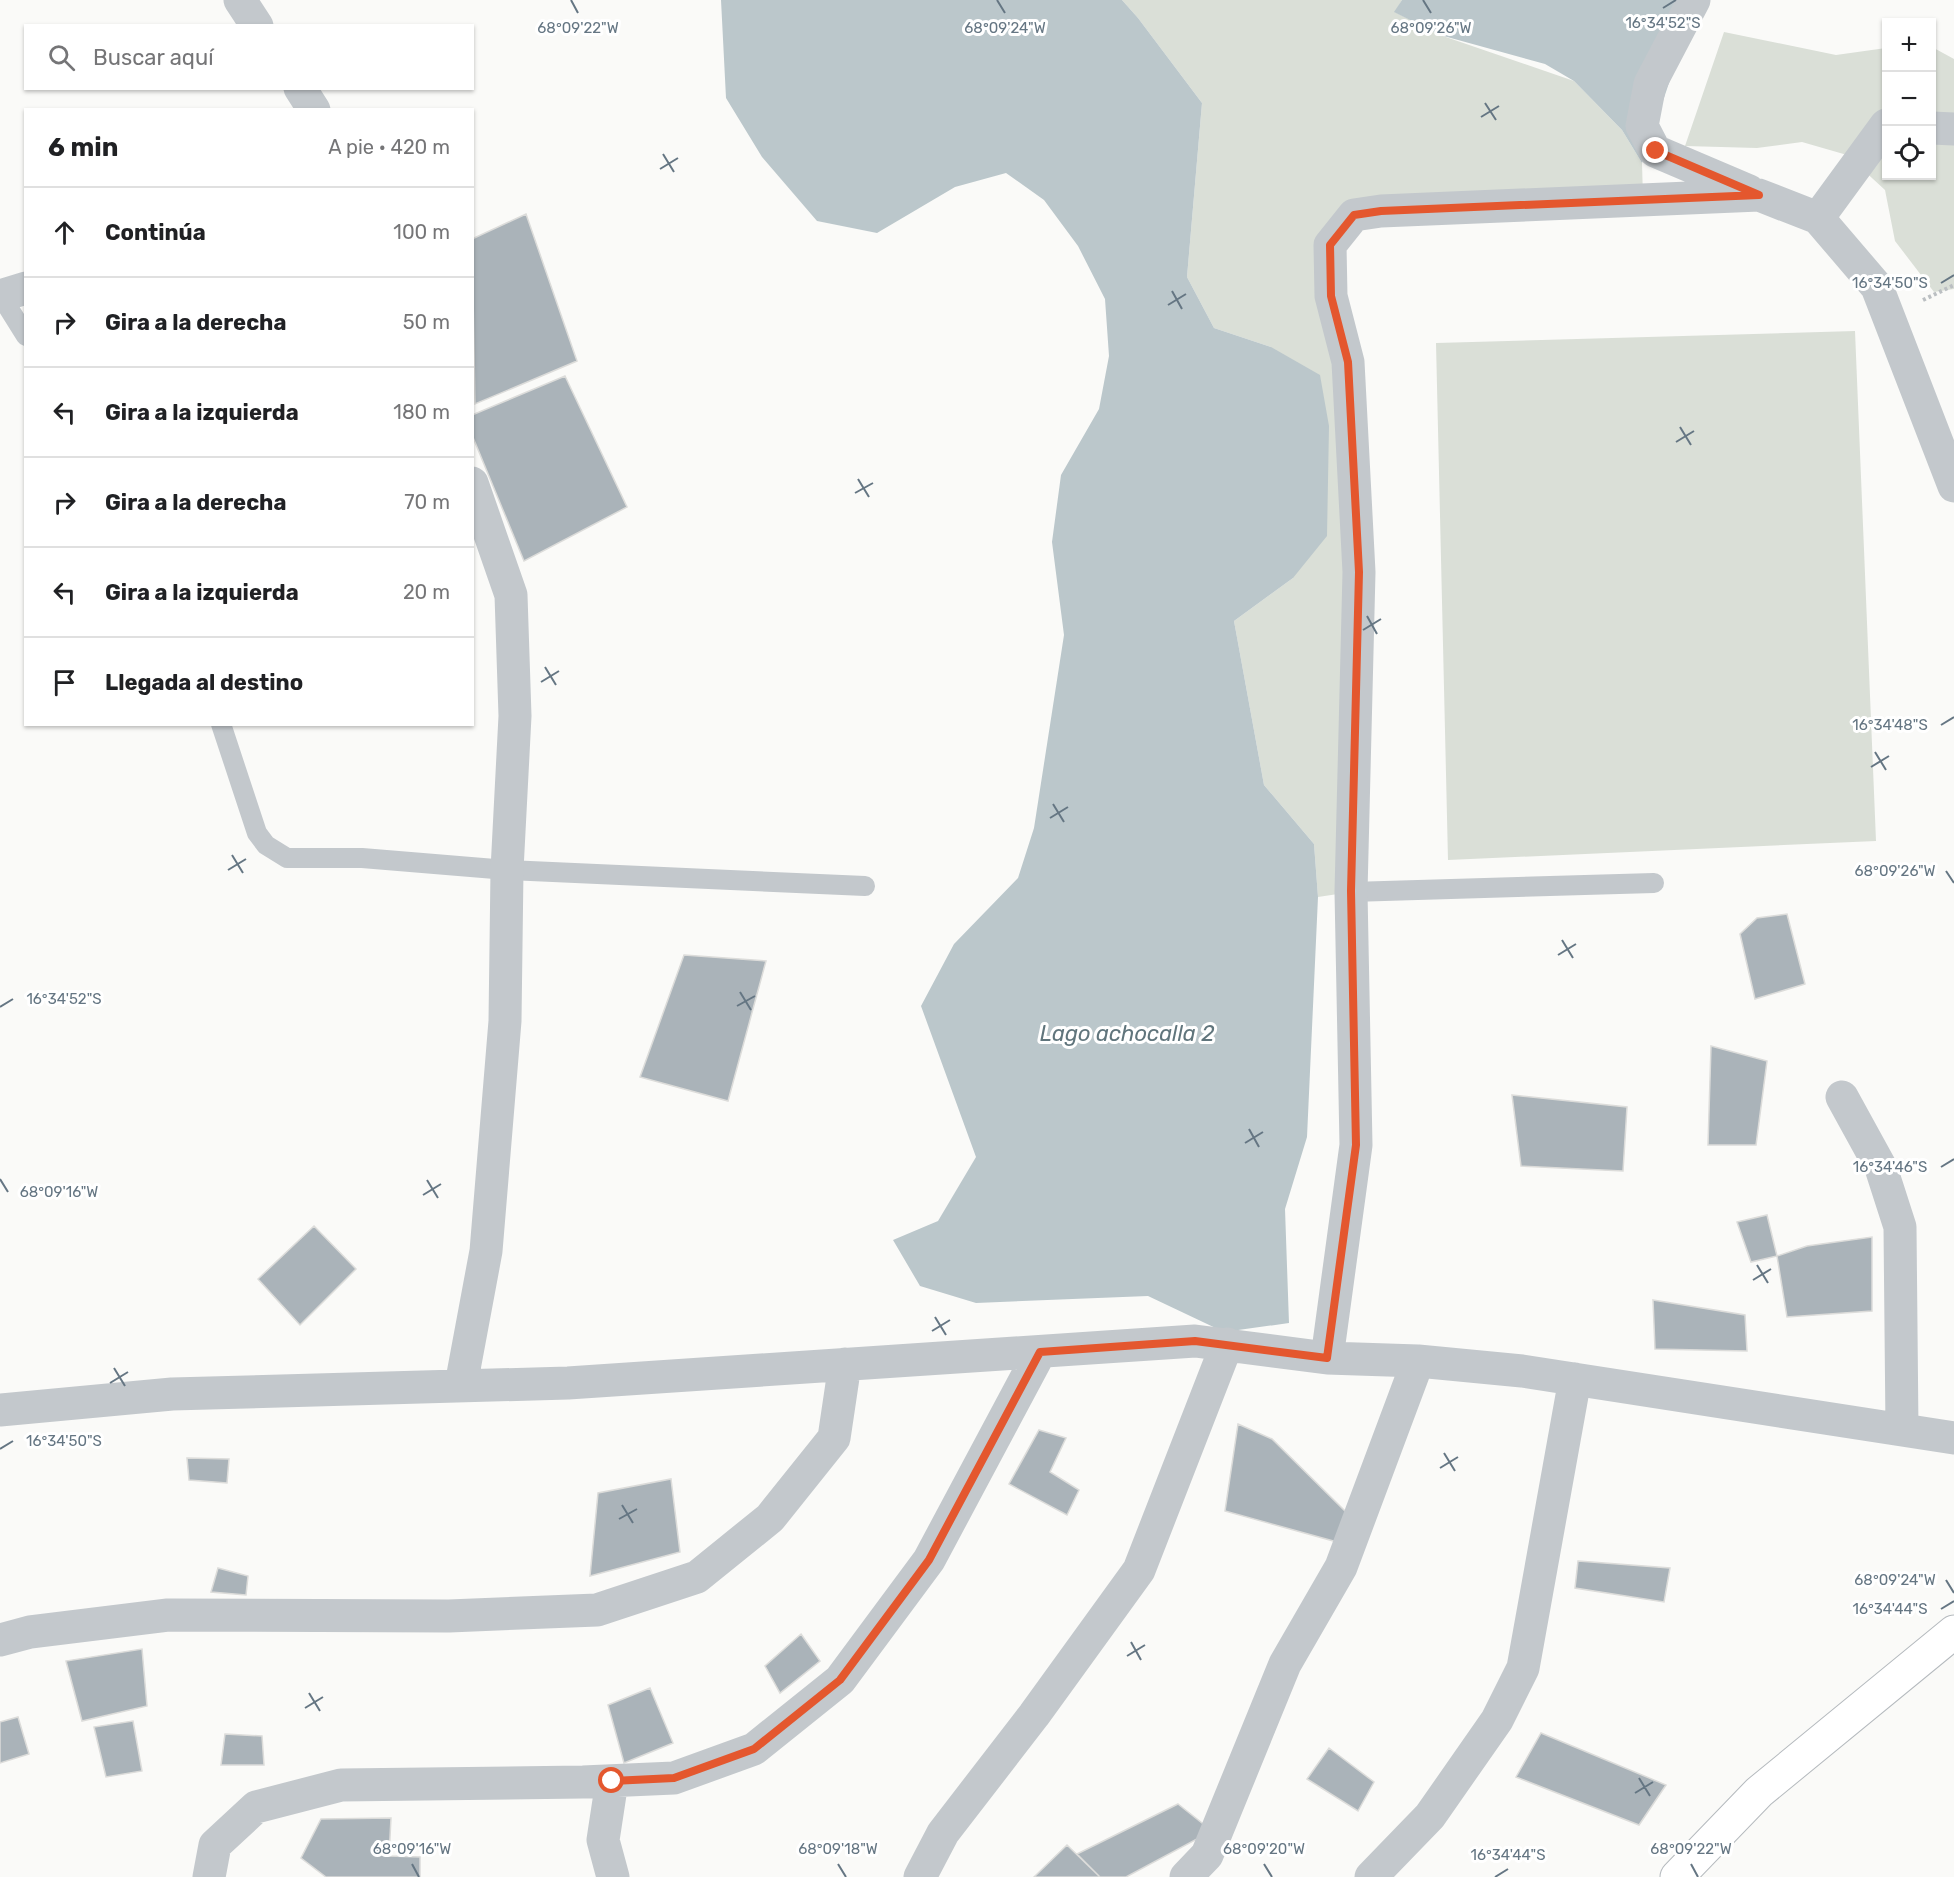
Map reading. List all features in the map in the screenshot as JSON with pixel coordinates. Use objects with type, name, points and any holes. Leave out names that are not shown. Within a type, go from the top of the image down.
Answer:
[{"type":"main road","points":[[1677,1877],[1759,1792],[1954,1632]]},
{"type":"street","points":[[240,0],[256,24]]},
{"type":"street","points":[[1694,0],[1650,84],[1642,126],[1656,151],[1818,218],[1877,287],[1954,486]]},
{"type":"street","points":[[301,90],[313,108]]},
{"type":"street","points":[[1818,218],[1886,126]]},
{"type":"street","points":[[1936,128],[1954,129]]},
{"type":"street","points":[[1327,1358],[1356,1145],[1351,891],[1359,572],[1348,362],[1331,296],[1330,245],[1354,215],[1381,211],[1759,195]]},
{"type":"street","points":[[461,1385],[487,1240],[505,1021],[507,870],[515,717],[511,595],[474,489]]},
{"type":"street","points":[[1842,1097],[1881,1168],[1900,1227],[1902,1429]]},
{"type":"street","points":[[0,1410],[172,1394],[568,1383],[1195,1341],[1327,1358],[1418,1361],[1522,1371],[1954,1438]]},
{"type":"street","points":[[920,1877],[943,1833],[1034,1715],[1139,1570],[1227,1344]]},
{"type":"street","points":[[209,1877],[215,1845],[256,1807],[341,1785],[674,1778],[754,1749],[840,1680],[929,1560],[1040,1352]]},
{"type":"street","points":[[1186,1877],[1207,1856],[1286,1664],[1341,1567],[1418,1361]]},
{"type":"street","points":[[0,1640],[30,1632],[168,1615],[449,1616],[597,1610],[697,1577],[770,1518],[834,1438],[845,1364]]},
{"type":"street","points":[[1371,1877],[1430,1816],[1497,1720],[1523,1668],[1575,1379]]},
{"type":"street","points":[[612,1781],[603,1840],[613,1877]]},
{"type":"lane","points":[[9,293],[24,331]]},
{"type":"lane","points":[[222,726],[257,833],[276,853],[287,858],[362,858],[507,870],[866,886]]},
{"type":"lane","points":[[1351,891],[1654,883]]},
{"type":"shaded area","points":[[1122,0],[1402,0],[1395,12],[1440,35],[1574,81],[1622,130],[1642,163],[1643,198],[1381,211],[1330,245],[1348,362],[1351,892],[1318,897],[1314,844],[1264,785],[1234,621],[1293,578],[1271,347],[1214,328],[1187,277],[1202,103]]},
{"type":"shaded area","points":[[1724,32],[1836,55],[1882,49],[1882,180],[1936,180],[1936,49],[1954,59],[1954,289],[1934,292],[1895,241],[1885,190],[1847,155],[1802,142],[1757,148],[1685,146]]},
{"type":"shaded area","points":[[1855,331],[1876,841],[1448,860],[1436,343]]},
{"type":"water","name":"Lago achocalla 2","points":[[721,0],[1122,0],[1202,103],[1187,277],[1214,328],[1271,347],[1320,375],[1329,426],[1327,536],[1293,578],[1234,621],[1264,785],[1314,844],[1318,897],[1307,1137],[1285,1209],[1289,1323],[1224,1332],[1148,1296],[976,1303],[920,1286],[893,1240],[938,1221],[976,1157],[921,1006],[954,944],[1018,878],[1034,828],[1064,635],[1052,542],[1061,475],[1099,409],[1109,356],[1105,299],[1078,246],[1044,200],[1006,173],[955,187],[877,233],[817,221],[762,157],[726,98]]},
{"type":"water","points":[[1402,0],[1697,0],[1642,163],[1622,130],[1574,81],[1545,64],[1440,35],[1394,12]]},
{"type":"building","points":[[526,214],[577,361],[475,404],[474,349],[474,238]]},
{"type":"building","points":[[565,376],[627,507],[524,561],[474,440],[474,414]]},
{"type":"building","points":[[1787,914],[1805,984],[1755,999],[1740,934],[1757,918]]},
{"type":"building","points":[[684,955],[766,961],[728,1101],[640,1077]]},
{"type":"building","points":[[1711,1046],[1767,1061],[1756,1145],[1708,1145]]},
{"type":"building","points":[[1512,1095],[1627,1107],[1623,1171],[1521,1166]]},
{"type":"building","points":[[1767,1215],[1777,1256],[1751,1262],[1737,1222]]},
{"type":"building","points":[[314,1226],[356,1269],[300,1325],[258,1279]]},
{"type":"building","points":[[1872,1237],[1872,1311],[1787,1317],[1777,1256],[1807,1246]]},
{"type":"building","points":[[1653,1300],[1745,1315],[1747,1351],[1655,1349]]},
{"type":"building","points":[[1238,1424],[1272,1439],[1348,1514],[1337,1542],[1225,1511]]},
{"type":"building","points":[[1039,1430],[1066,1438],[1050,1472],[1079,1490],[1067,1515],[1009,1484]]},
{"type":"building","points":[[187,1458],[229,1459],[227,1483],[189,1480]]},
{"type":"building","points":[[671,1479],[680,1552],[590,1576],[598,1493]]},
{"type":"building","points":[[1578,1561],[1670,1568],[1664,1602],[1575,1588]]},
{"type":"building","points":[[218,1568],[248,1576],[246,1595],[211,1592]]},
{"type":"building","points":[[801,1634],[820,1661],[780,1693],[765,1666]]},
{"type":"building","points":[[142,1649],[147,1706],[82,1721],[66,1661]]},
{"type":"building","points":[[650,1688],[673,1743],[624,1763],[608,1705]]},
{"type":"building","points":[[18,1717],[29,1754],[0,1763],[0,1722]]},
{"type":"building","points":[[133,1721],[142,1771],[106,1777],[94,1727]]},
{"type":"building","points":[[1541,1733],[1666,1785],[1639,1825],[1516,1777]]},
{"type":"building","points":[[225,1734],[262,1736],[264,1765],[221,1765]]},
{"type":"building","points":[[1329,1748],[1374,1782],[1358,1811],[1307,1779]]},
{"type":"building","points":[[1178,1804],[1212,1831],[1126,1877],[1100,1877],[1077,1854]]},
{"type":"building","points":[[391,1818],[389,1856],[420,1857],[420,1877],[326,1877],[301,1858],[321,1819]]},
{"type":"building","points":[[1067,1845],[1100,1877],[1034,1877]]},
{"type":"route","points":[[612,1781],[674,1778],[754,1749],[840,1680],[929,1560],[1040,1352],[1195,1341],[1327,1358],[1356,1145],[1351,891],[1359,572],[1348,362],[1331,296],[1330,245],[1354,215],[1381,211],[1643,198],[1759,195],[1656,151]]}]
